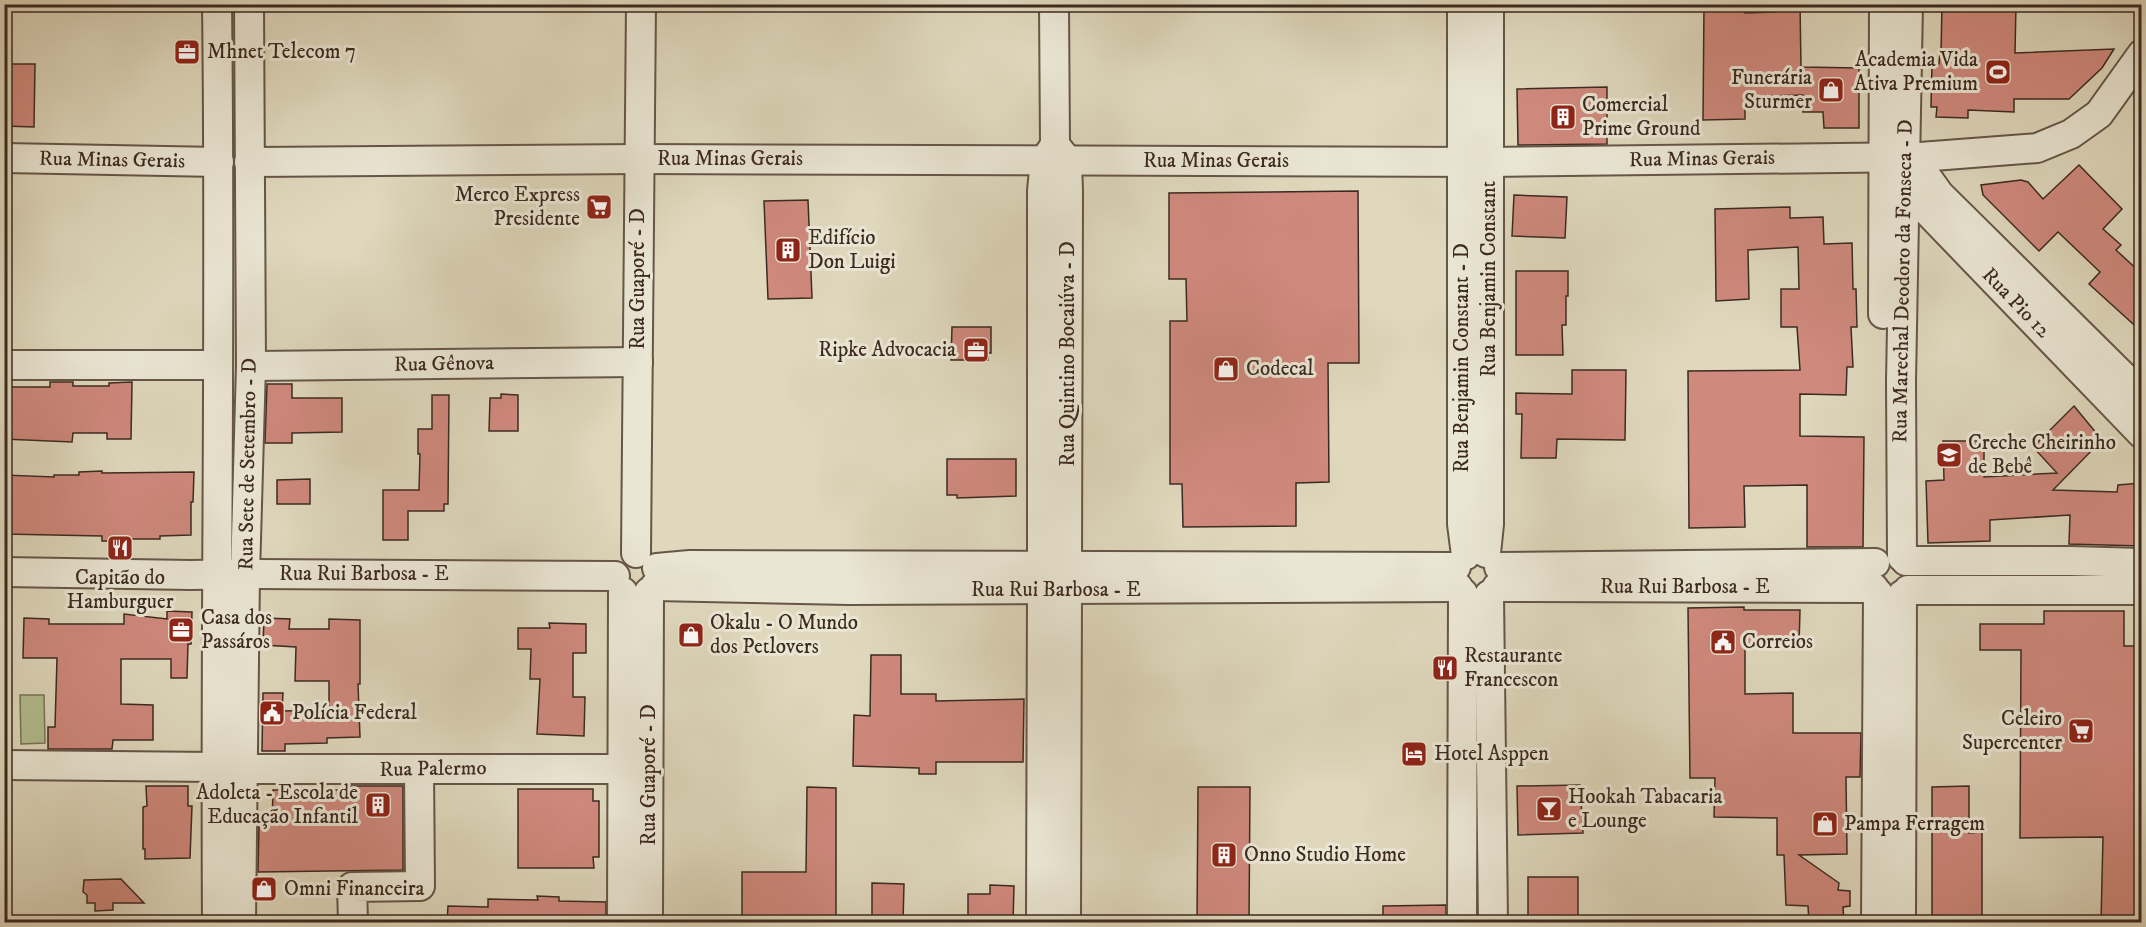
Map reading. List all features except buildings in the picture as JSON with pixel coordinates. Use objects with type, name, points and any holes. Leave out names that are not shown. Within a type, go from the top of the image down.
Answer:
[{"type":"street","name":"Rua Sete de Setembro - D","points":[[217,4],[219,458],[231,574]]},
{"type":"street","name":"Rua Sete de Setembro - D","points":[[216,922],[229,768],[231,574],[251,366],[249,4]]},
{"type":"street","name":"Rua Guaporé - D","points":[[635,910],[639,578],[641,4]]},
{"type":"street","name":"Rua Quintino Bocaiúva - D","points":[[1041,922],[1054,578],[1055,290],[1042,190],[1056,155],[1054,4]]},
{"type":"street","name":"Rua Benjamin Constant","points":[[1462,4],[1475,162],[1475,370],[1489,524],[1477,575]]},
{"type":"street","name":"Rua Benjamin Constant","points":[[1475,162],[1489,4]]},
{"type":"street","name":"Rua Marechal Deodoro da Fonseca - D","points":[[1884,4],[1904,157]]},
{"type":"street","name":"Rua Marechal Deodoro da Fonseca - D","points":[[1901,922],[1891,575],[1892,381],[1894,188],[1904,157],[1908,4]]},
{"type":"street","name":"Rua Minas Gerais","points":[[249,162],[1056,155],[1475,162],[1904,157],[2037,148],[2071,134],[2099,114],[2142,54]]},
{"type":"street","name":"Rua Pio 12","points":[[1904,157],[1924,173],[1939,194],[2142,395]]},
{"type":"street","name":"Rua Minas Gerais","points":[[4,158],[219,162]]},
{"type":"street","name":"Rua Pio 12","points":[[1894,188],[2140,428]]},
{"type":"street","name":"Rua Gênova","points":[[251,366],[638,362]]},
{"type":"street","points":[[4,365],[218,365]]},
{"type":"street","name":"Rua Rui Barbosa - E","points":[[1891,575],[2071,561],[2142,563]]},
{"type":"street","name":"Rua Rui Barbosa - E","points":[[4,573],[639,578],[850,590],[1054,578],[1891,575],[2142,590]]},
{"type":"street","points":[[1462,922],[1477,575]]},
{"type":"street","points":[[1477,575],[1493,922]]},
{"type":"street","name":"Rua Marechal Deodoro da Fonseca - D","points":[[1876,922],[1891,575]]},
{"type":"street","name":"Rua Guaporé - D","points":[[635,910],[623,769],[623,633],[639,578]]},
{"type":"street","name":"Rua Quintino Bocaiúva - D","points":[[1054,578],[1066,922]]},
{"type":"street","name":"Rua Palermo","points":[[4,765],[419,770],[623,769]]},
{"type":"street","name":"Rua Sete de Setembro - D","points":[[229,768],[241,922]]},
{"type":"street","points":[[353,922],[352,887],[420,886],[419,770]]},
{"type":"green space","points":[[20,695],[44,695],[45,743],[21,744]]},
{"type":"place","name":"Mhnet Telecom 7","points":[[187,52]]},
{"type":"place","name":"Academia Vida Ativa Premium","points":[[1998,72]]},
{"type":"place","name":"Funerária Sturmer","points":[[1831,90]]},
{"type":"place","name":"Comercial Prime Ground","points":[[1563,117]]},
{"type":"place","name":"Merco Express Presidente","points":[[599,207]]},
{"type":"place","name":"Edifício Don Luigi","points":[[788,250]]},
{"type":"place","name":"Ripke Advocacia","points":[[976,350]]},
{"type":"place","name":"Codecal","points":[[1226,369]]},
{"type":"place","name":"Creche Cheirinho de Bebê","points":[[1949,455]]},
{"type":"place","name":"Capitão do Hamburguer","points":[[120,548]]},
{"type":"place","name":"Casa dos Passáros","points":[[181,630]]},
{"type":"place","name":"Okalu - O Mundo dos Petlovers","points":[[691,635]]},
{"type":"place","name":"Correios","points":[[1723,642]]},
{"type":"place","name":"Restaurante Francescon","points":[[1445,668]]},
{"type":"place","name":"Polícia Federal","points":[[272,713]]},
{"type":"place","name":"Celeiro Supercenter","points":[[2081,731]]},
{"type":"place","name":"Hotel Asppen","points":[[1414,754]]},
{"type":"place","name":"Adoleta - Escola de Educação Infantil","points":[[378,805]]},
{"type":"place","name":"Hookah Tabacaria e Lounge","points":[[1549,809]]},
{"type":"place","name":"Pampa Ferragem","points":[[1825,824]]},
{"type":"place","name":"Onno Studio Home","points":[[1224,855]]},
{"type":"place","name":"Omni Financeira","points":[[264,889]]}]
